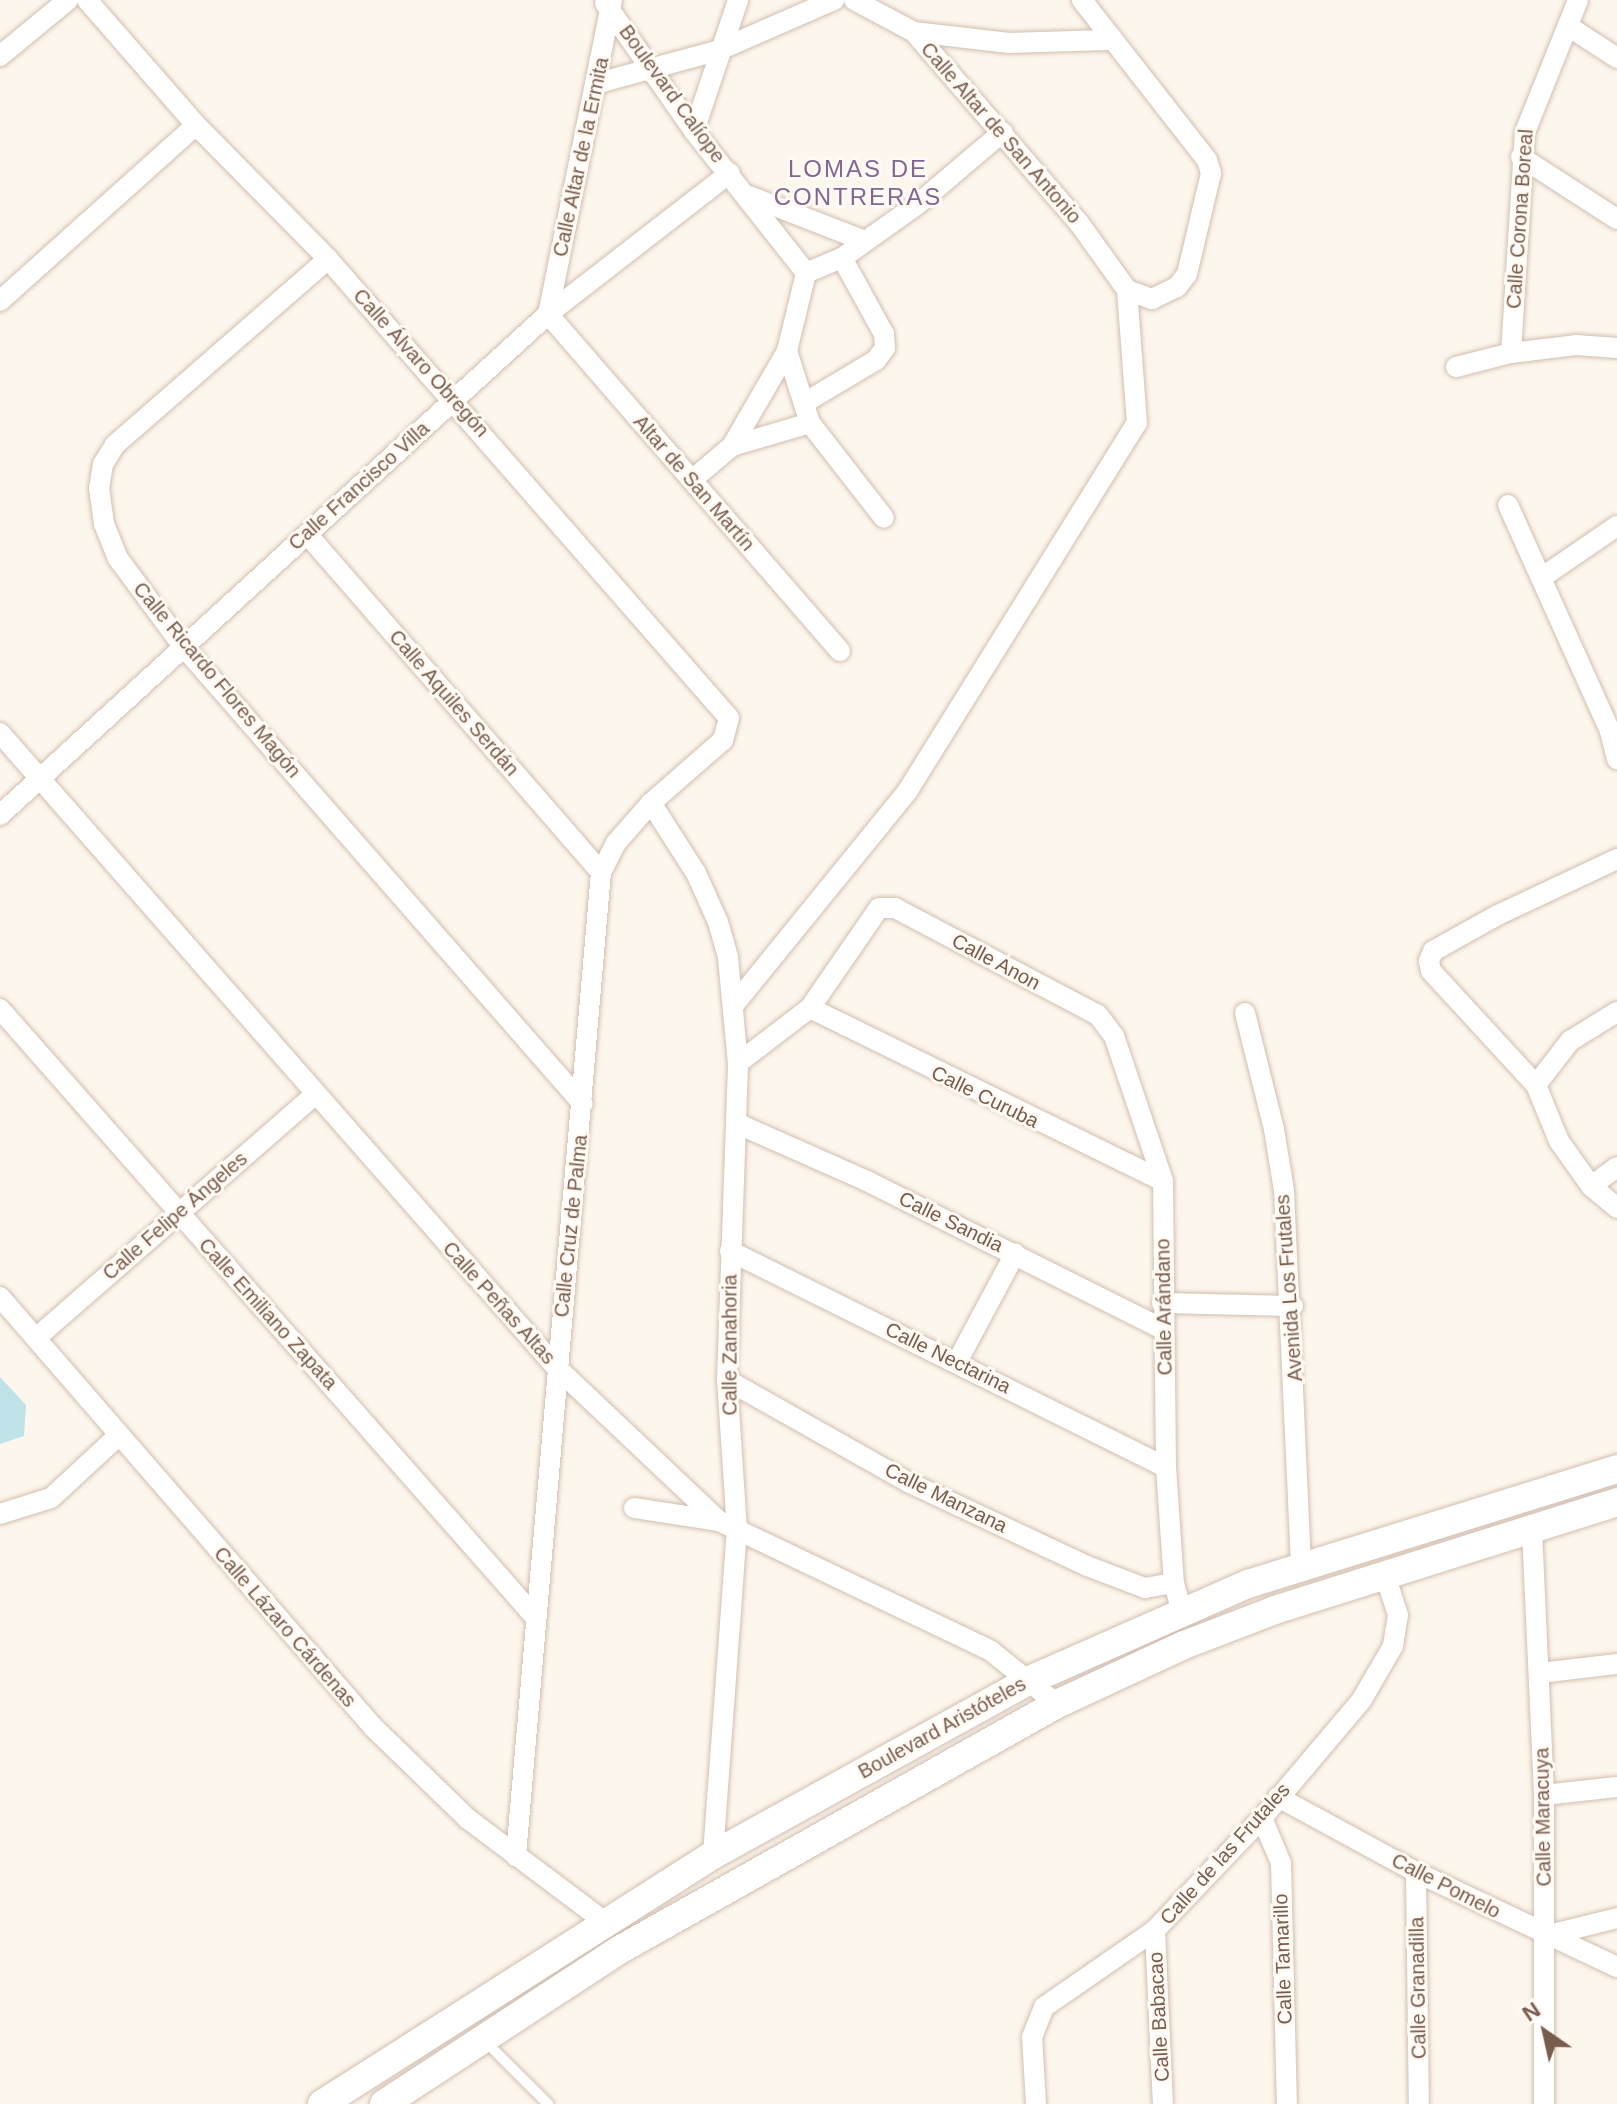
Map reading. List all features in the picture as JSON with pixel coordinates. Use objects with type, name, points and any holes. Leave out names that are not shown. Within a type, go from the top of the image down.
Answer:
[{"type":"street","points":[[0,56],[68,0]]},
{"type":"street","name":"Calle Álvaro Obregón","points":[[87,0],[196,125],[328,259],[721,703],[729,718],[723,740]]},
{"type":"street","points":[[694,131],[717,51],[738,0]]},
{"type":"street","points":[[598,83],[717,51],[834,0]]},
{"type":"street","name":"Calle Altar de San Antonio","points":[[854,0],[914,32],[1003,132],[1127,290]]},
{"type":"street","points":[[733,1006],[907,792],[1137,423],[1127,290],[1152,299],[1177,287],[1187,274],[1211,189],[1207,160],[1082,0]]},
{"type":"street","name":"Calle Corona Boreal","points":[[1511,353],[1521,157],[1531,108],[1578,0]]},
{"type":"street","name":"Boulevard Calíope","points":[[608,3],[694,131],[749,196],[806,273]]},
{"type":"street","name":"Calle Altar de la Ermita","points":[[548,314],[598,83],[608,3]]},
{"type":"street","points":[[1568,26],[1617,58]]},
{"type":"street","points":[[914,32],[1009,43],[1113,40]]},
{"type":"street","points":[[0,301],[196,125]]},
{"type":"street","points":[[692,480],[732,446],[787,351],[806,273],[842,258],[1003,132]]},
{"type":"street","points":[[1521,157],[1617,219]]},
{"type":"street","name":"Calle Francisco Villa","points":[[0,815],[182,645],[548,314],[730,173]]},
{"type":"street","points":[[749,196],[865,241]]},
{"type":"street","points":[[804,403],[876,360],[885,348],[884,334],[842,258]]},
{"type":"street","name":"Calle Ricardo Flores Magón","points":[[328,259],[115,445],[103,464],[99,488],[104,524],[117,557],[182,645],[583,1104]]},
{"type":"street","name":"Altar de San Martín","points":[[548,314],[840,651]]},
{"type":"street","points":[[1456,367],[1511,353],[1576,345],[1617,348]]},
{"type":"street","points":[[787,351],[810,423],[884,518]]},
{"type":"street","points":[[732,446],[810,423]]},
{"type":"street","points":[[1508,505],[1610,731],[1617,759]]},
{"type":"street","points":[[1541,578],[1617,526]]},
{"type":"street","name":"Calle Aquiles Serdán","points":[[307,534],[601,872]]},
{"type":"street","name":"Calle Peñas Altas","points":[[0,733],[556,1367],[728,1525],[991,1651],[1057,1704]]},
{"type":"street","name":"Calle Cruz de Palma","points":[[516,1856],[601,872],[616,843],[651,803],[723,740]]},
{"type":"street","name":"Calle Zanahoria","points":[[651,803],[696,873],[718,922],[733,1006],[738,1063],[727,1380],[728,1525],[713,1855]]},
{"type":"street","points":[[1617,859],[1496,916],[1433,951],[1429,961],[1431,971],[1536,1085],[1559,1141],[1591,1186],[1617,1208]]},
{"type":"street","name":"Calle Anon","points":[[810,1008],[869,917],[879,908],[895,908],[1098,1015]]},
{"type":"street","points":[[738,1063],[810,1008]]},
{"type":"street","name":"Calle Curuba","points":[[810,1008],[1163,1181]]},
{"type":"street","name":"Calle Emiliano Zapata","points":[[0,1009],[536,1618]]},
{"type":"street","points":[[1536,1085],[1570,1041],[1617,1012]]},
{"type":"street","name":"Avenida Los Frutales","points":[[1245,1013],[1274,1129],[1293,1306],[1301,1568]]},
{"type":"street","name":"Calle Arándano","points":[[1098,1015],[1122,1056],[1163,1181],[1162,1329],[1166,1467],[1174,1583],[1182,1612]]},
{"type":"street","name":"Calle Felipe Ángeles","points":[[36,1338],[315,1095]]},
{"type":"street","name":"Calle Sandia","points":[[736,1123],[1015,1254],[1162,1329]]},
{"type":"street","points":[[1591,1186],[1617,1167]]},
{"type":"street","name":"Calle Nectarina","points":[[730,1251],[1166,1467]]},
{"type":"street","points":[[957,1362],[1015,1254]]},
{"type":"street","name":"Calle Lázaro Cárdenas","points":[[0,1297],[373,1727],[447,1800],[605,1922]]},
{"type":"street","points":[[1162,1303],[1293,1306]]},
{"type":"street","name":"Calle Manzana","points":[[727,1380],[910,1483],[1087,1566],[1145,1588],[1174,1583]]},
{"type":"street","points":[[0,1514],[51,1498],[119,1435]]},
{"type":"street","name":"Boulevard Aristóteles","points":[[322,2104],[713,1855],[1030,1680],[1182,1612],[1301,1568],[1617,1469]]},
{"type":"street","name":"Boulevard Aristóteles","points":[[384,2104],[621,1949],[1057,1704],[1184,1645],[1275,1610],[1386,1578],[1617,1502]]},
{"type":"street","points":[[634,1508],[728,1525]]},
{"type":"street","name":"Calle Maracuya","points":[[1532,1530],[1544,1795],[1544,2104]]},
{"type":"street","name":"Calle de las Frutales","points":[[1036,2104],[1032,2037],[1044,2007],[1155,1930],[1262,1818],[1361,1701],[1393,1646],[1398,1615],[1386,1578]]},
{"type":"street","points":[[1540,1673],[1617,1664]]},
{"type":"street","points":[[1544,1795],[1617,1787]]},
{"type":"street","name":"Calle Pomelo","points":[[1278,1797],[1416,1872],[1545,1936],[1617,1967]]},
{"type":"street","name":"Calle Tamarillo","points":[[1262,1818],[1281,1863],[1287,2104]]},
{"type":"street","name":"Calle Granadilla","points":[[1416,1872],[1419,2104]]},
{"type":"street","points":[[1545,1936],[1617,1918]]},
{"type":"street","name":"Calle Babacao","points":[[1155,1930],[1163,2104]]},
{"type":"lane","points":[[484,2040],[548,2104]]},
{"type":"water","points":[[0,1377],[26,1405],[24,1436],[0,1444]]},
{"type":"district","name":"LOMAS DE CONTRERAS","points":[[858,183]]}]
